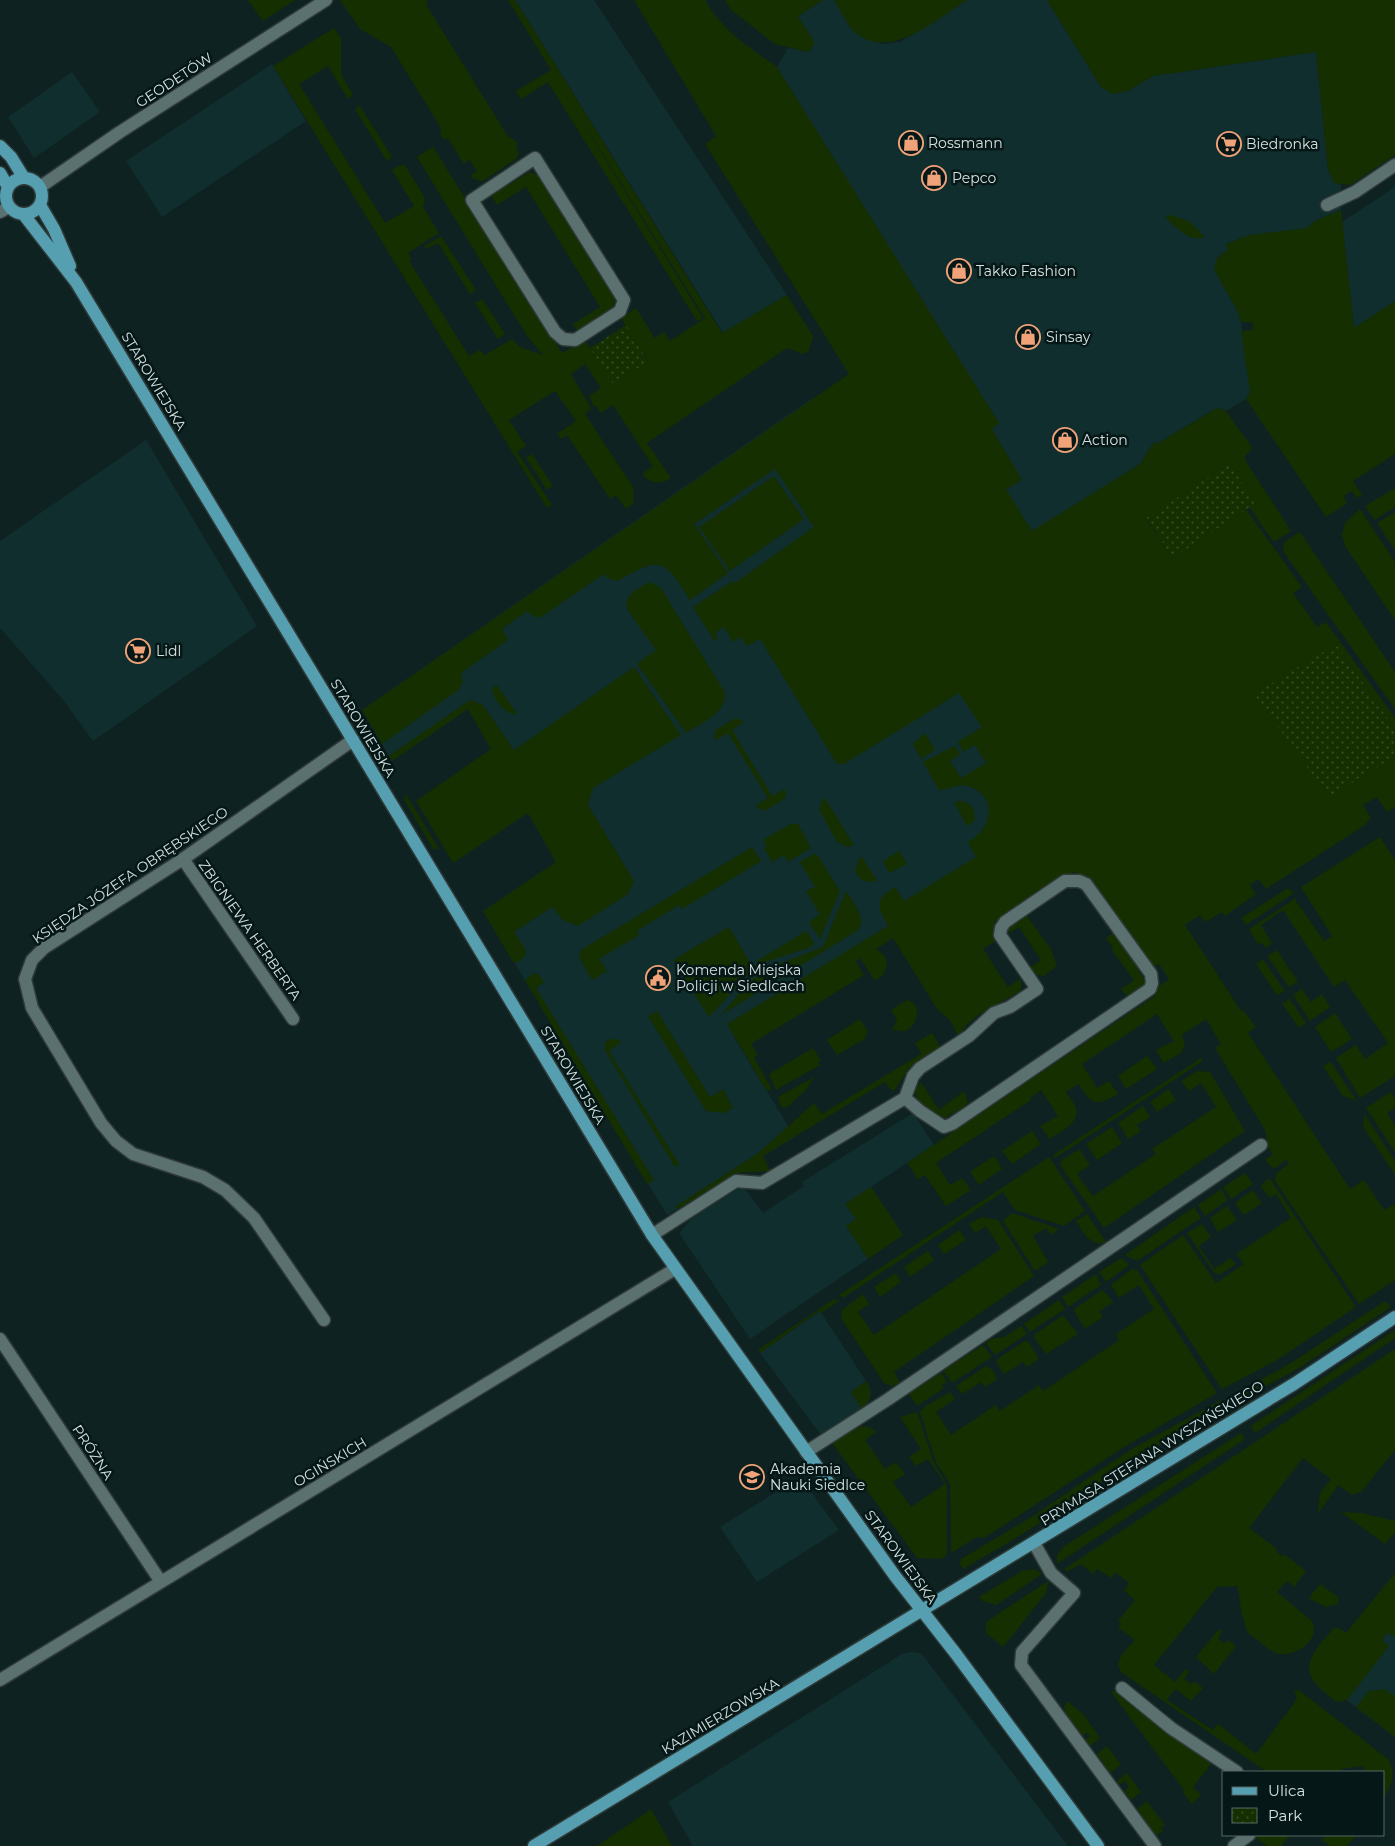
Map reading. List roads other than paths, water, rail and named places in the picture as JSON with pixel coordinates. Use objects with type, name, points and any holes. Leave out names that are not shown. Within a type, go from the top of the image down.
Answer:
[{"type":"main road","points":[[0,146],[11,157],[24,178]]},
{"type":"main road","points":[[0,173],[8,187]]},
{"type":"main road","points":[[24,178],[30,179],[40,188],[42,193],[40,205],[36,210],[24,215],[4,209],[8,187],[14,181],[24,178]]},
{"type":"main road","name":"STAROWIEJSKA","points":[[40,205],[54,229],[76,282]]},
{"type":"main road","name":"STAROWIEJSKA","points":[[24,215],[76,282],[652,1234],[675,1269],[922,1611],[1098,1846]]},
{"type":"main road","name":"PRYMASA STEFANA WYSZYŃSKIEGO","points":[[922,1611],[1186,1447],[1294,1384],[1395,1317]]},
{"type":"main road","name":"KAZIMIERZOWSKA","points":[[534,1846],[922,1611]]},
{"type":"street","name":"GEODETÓW","points":[[40,188],[120,132],[326,0]]},
{"type":"street","points":[[535,158],[623,295],[624,304],[620,311],[575,340],[563,339],[555,332],[472,200],[535,158]]},
{"type":"street","points":[[1327,205],[1355,192],[1395,165]]},
{"type":"street","name":"KSIĘDZA JÓZEFA OBRĘBSKIEGO","points":[[324,1320],[254,1218],[225,1190],[203,1177],[133,1154],[116,1140],[101,1122],[32,1008],[25,979],[32,960],[44,948],[182,859],[353,740]]},
{"type":"street","name":"ZBIGNIEWA HERBERTA","points":[[182,859],[294,1019]]},
{"type":"street","points":[[652,1234],[736,1181],[762,1183],[905,1098],[913,1076],[920,1068],[969,1036],[994,1013],[1010,1008],[1037,989],[1000,935],[1001,928],[1005,922],[1065,881],[1079,881],[1086,884],[1151,974],[1152,982],[1150,989],[952,1124],[944,1127],[936,1123],[905,1098]]},
{"type":"street","points":[[806,1452],[887,1400],[1261,1145]]},
{"type":"street","name":"OGIŃSKICH","points":[[0,1680],[675,1269]]},
{"type":"street","name":"PRÓŻNA","points":[[0,1339],[161,1582]]},
{"type":"street","points":[[1034,1543],[1051,1573],[1074,1593],[1022,1652],[1021,1664],[1155,1846]]},
{"type":"street","points":[[1122,1688],[1171,1728],[1236,1771]]},
{"type":"street","points":[[1234,1846],[1248,1836]]},
{"type":"place","name":"Rossmann","points":[[911,143]]},
{"type":"place","name":"Biedronka","points":[[1229,144]]},
{"type":"place","name":"Pepco","points":[[934,178]]},
{"type":"place","name":"Takko Fashion","points":[[959,271]]},
{"type":"place","name":"Sinsay","points":[[1028,337]]},
{"type":"place","name":"Action","points":[[1065,440]]},
{"type":"place","name":"Lidl","points":[[138,651]]},
{"type":"place","name":"Komenda Miejska Policji w Siedlcach","points":[[658,978]]},
{"type":"place","name":"Akademia Nauki Siedlce","points":[[752,1477]]}]
